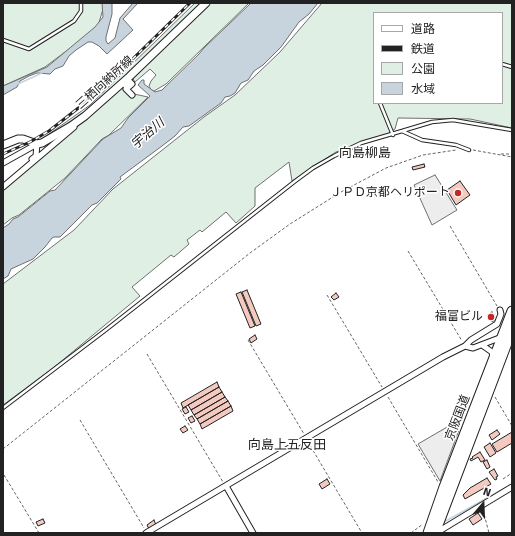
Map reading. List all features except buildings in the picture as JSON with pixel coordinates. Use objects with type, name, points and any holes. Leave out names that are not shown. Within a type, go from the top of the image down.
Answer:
[{"type":"highway","name":"京阪国道","points":[[434,532],[438,516],[493,360],[512,311]]},
{"type":"highway","name":"京阪国道","points":[[438,516],[490,389],[512,330]]},
{"type":"main road","name":"三栖向納所線","points":[[37,144],[53,137],[85,116],[129,77],[206,3]]},
{"type":"main road","points":[[3,146],[18,139],[23,139],[37,144]]},
{"type":"street","points":[[3,186],[129,81],[132,84],[126,89],[132,95]]},
{"type":"street","points":[[37,144],[40,156]]},
{"type":"street","points":[[3,163],[37,144]]},
{"type":"street","points":[[3,186],[36,156],[37,144]]},
{"type":"street","points":[[146,533],[443,357],[465,346],[471,340],[497,324],[501,314],[500,310]]},
{"type":"street","points":[[465,346],[473,348],[502,336]]},
{"type":"street","points":[[482,345],[492,352],[493,360]]},
{"type":"street","points":[[226,486],[253,533]]},
{"type":"street","points":[[434,532],[512,487]]},
{"type":"lane","points":[[3,40],[29,49],[74,21],[81,11],[81,3]]},
{"type":"lane","points":[[380,104],[393,135]]},
{"type":"lane","points":[[3,408],[313,168],[361,143],[393,135],[432,122],[453,120],[512,130]]},
{"type":"lane","points":[[402,131],[422,140],[456,145],[469,150]]},
{"type":"path","points":[[3,449],[250,253],[290,224],[341,192],[386,168],[423,154],[448,150],[469,150],[512,157]]},
{"type":"path","points":[[498,154],[512,154]]},
{"type":"path","points":[[450,226],[500,310]]},
{"type":"path","points":[[408,251],[465,346]]},
{"type":"path","points":[[147,354],[226,486]]},
{"type":"path","points":[[490,389],[512,426]]},
{"type":"path","points":[[80,420],[146,533]]},
{"type":"path","points":[[503,479],[512,474]]},
{"type":"path","points":[[4,475],[39,533]]},
{"type":"path","points":[[482,505],[489,533]]},
{"type":"green space","points":[[3,3],[103,3],[103,9],[98,26],[93,31],[45,67],[3,86]]},
{"type":"green space","points":[[195,3],[202,3],[120,82],[80,117],[43,140],[42,139],[90,105]]},
{"type":"green space","points":[[211,3],[249,3],[166,84],[154,91],[151,90],[149,86],[156,75],[150,69],[135,82],[132,77]]},
{"type":"green space","points":[[322,3],[512,3],[512,128],[470,119],[398,118],[395,129],[388,134],[336,152],[292,181],[289,162],[255,188],[255,206],[236,223],[226,212],[202,232],[200,230],[187,240],[189,244],[174,257],[171,255],[132,287],[140,296],[52,369],[3,405],[3,284],[74,230],[113,189],[204,117],[235,95],[280,52]]},
{"type":"green space","points":[[129,81],[126,89],[131,95],[134,94],[148,97],[109,135],[102,139],[65,178],[19,215],[3,225],[3,187]]},
{"type":"shaded area","points":[[435,175],[457,210],[432,225],[414,185]]},
{"type":"shaded area","points":[[454,423],[459,430],[440,481],[418,444]]},
{"type":"water","points":[[102,3],[112,3],[112,14],[106,37],[108,44],[115,38],[120,18],[133,3],[138,3],[123,19],[133,30],[107,54],[99,46],[92,42],[88,42],[69,56],[63,66],[55,69],[50,74],[37,73],[29,76],[20,81],[17,87],[3,95],[3,86],[47,67],[95,27],[103,17]]},
{"type":"water","name":"宇治川","points":[[251,3],[318,3],[309,14],[299,22],[281,47],[263,65],[254,71],[248,80],[241,83],[235,93],[225,97],[221,103],[189,126],[183,127],[175,136],[120,177],[121,179],[97,203],[92,205],[60,237],[52,238],[33,259],[11,269],[8,276],[3,279],[3,228],[50,191],[55,190],[103,139],[121,128],[128,118],[150,96],[138,85],[142,80],[144,80],[144,84],[155,92],[162,90]]},
{"type":"waterway","points":[[18,84],[42,73]]},
{"type":"waterway","points":[[444,522],[512,484]]},
{"type":"railway","points":[[3,154],[30,142],[49,131],[86,102],[105,86],[190,3]]},
{"type":"place","name":"ＪＰＤ京都ヘリポート","points":[[458,193]]},
{"type":"place","name":"福富ビル","points":[[491,317]]},
{"type":"district","name":"向島柳島","points":[[365,154]]},
{"type":"district","name":"向島上五反田","points":[[287,446]]}]
